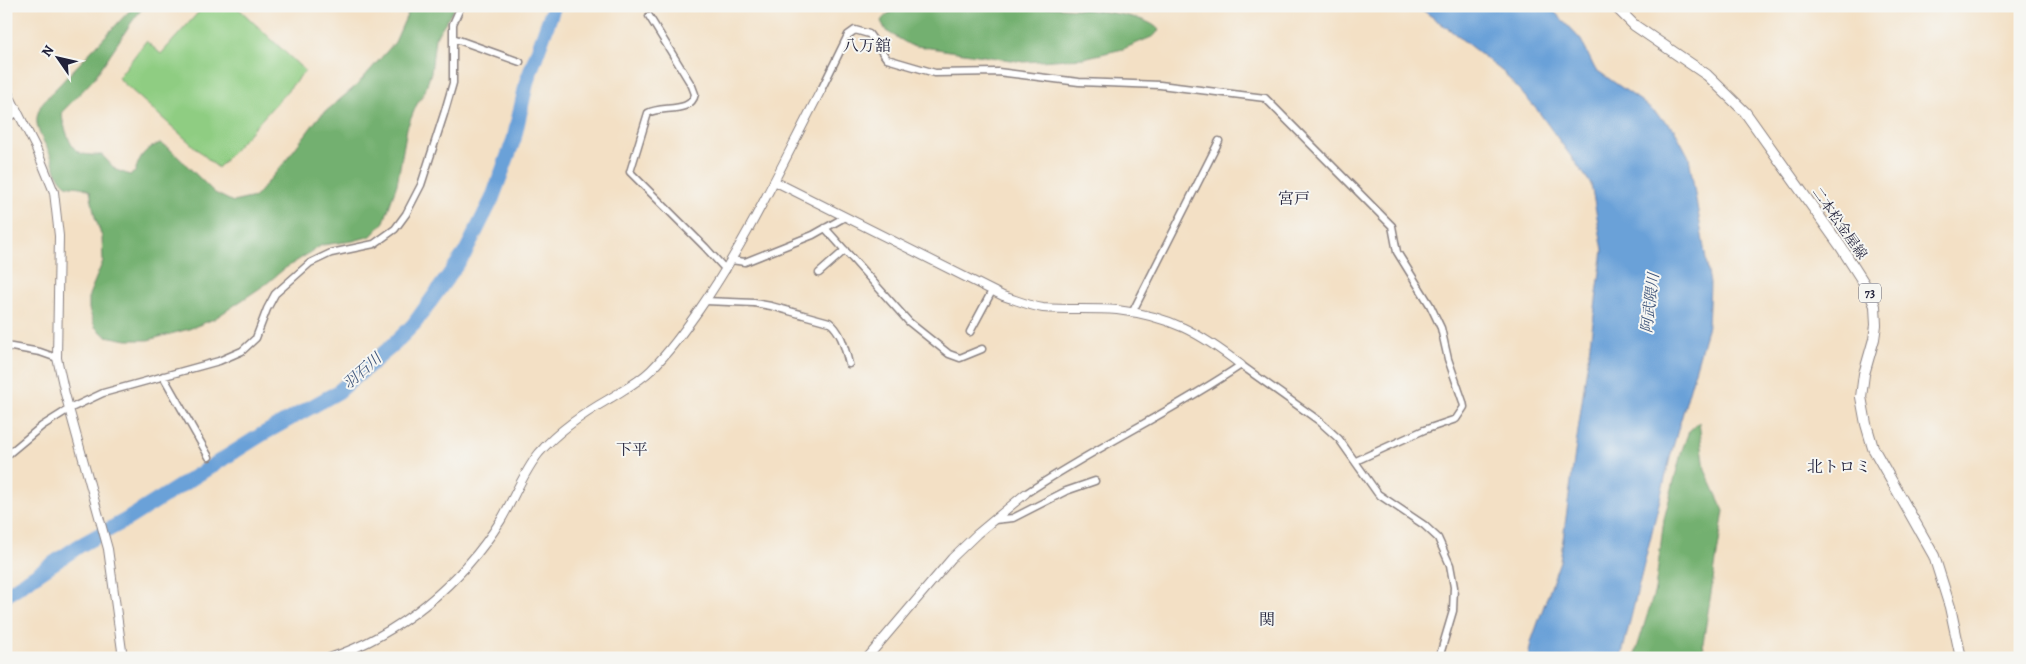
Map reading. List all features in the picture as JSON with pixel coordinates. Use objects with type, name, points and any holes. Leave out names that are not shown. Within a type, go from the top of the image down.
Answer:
[{"type":"main road","name":"二本松金屋線","points":[[1615,6],[1634,25],[1707,75],[1745,112],[1841,247],[1869,291],[1875,306],[1876,326],[1864,374],[1861,397],[1866,424],[1874,448],[1934,556],[1950,607],[1961,658]]},
{"type":"street","points":[[6,456],[36,430],[69,409],[103,393],[219,361],[242,351],[256,338],[266,309],[275,294],[310,263],[331,252],[374,244],[395,229],[401,222],[421,185],[453,83],[453,24],[461,6]]},
{"type":"street","points":[[649,16],[695,94],[691,103],[686,106],[655,109],[648,112],[630,172],[706,247],[726,270]]},
{"type":"street","points":[[329,658],[388,632],[428,602],[461,572],[480,551],[501,520],[518,486],[538,454],[562,429],[649,372],[679,338],[726,270],[774,181],[848,35],[855,30],[869,34],[887,59],[935,73],[998,72],[1080,82],[1160,85],[1265,98],[1392,226],[1398,252],[1430,305],[1441,328],[1448,358],[1463,402],[1464,408],[1456,418],[1424,430],[1358,460]]},
{"type":"street","points":[[453,38],[520,62]]},
{"type":"street","points":[[6,89],[50,180],[57,204],[59,236],[57,358],[107,547],[115,590],[123,658]]},
{"type":"street","points":[[6,118],[18,113]]},
{"type":"street","points":[[1132,313],[1219,141]]},
{"type":"street","points":[[774,181],[992,291],[1041,308],[1116,310],[1132,313],[1173,323],[1191,330],[1214,345],[1318,420],[1339,439],[1378,494],[1438,538],[1450,565],[1454,587],[1452,611],[1439,658]]},
{"type":"street","points":[[731,260],[745,262],[813,235],[845,217]]},
{"type":"street","points":[[825,228],[909,322],[949,354],[960,358],[982,349]]},
{"type":"street","points":[[819,273],[845,250]]},
{"type":"street","points":[[970,332],[992,291]]},
{"type":"street","points":[[705,301],[754,303],[829,322],[836,327],[849,364]]},
{"type":"street","points":[[6,346],[34,351],[57,358]]},
{"type":"street","points":[[867,658],[952,558],[992,520],[1025,494],[1100,448],[1214,383],[1241,365]]},
{"type":"street","points":[[163,376],[209,457]]},
{"type":"street","points":[[992,520],[1013,518],[1066,491],[1095,481]]},
{"type":"green space","points":[[134,6],[144,6],[93,80],[63,111],[63,121],[71,144],[74,149],[82,154],[102,155],[116,170],[130,175],[135,172],[143,154],[160,143],[171,150],[215,193],[233,202],[255,197],[318,118],[357,85],[395,42],[411,6],[456,6],[435,38],[431,72],[425,91],[416,106],[407,128],[397,184],[384,222],[371,236],[353,241],[322,245],[284,269],[266,284],[214,319],[189,329],[148,340],[127,340],[106,336],[95,327],[89,309],[89,295],[103,261],[102,237],[95,217],[90,191],[67,185],[62,181],[38,130],[37,123],[39,110],[43,102]]},
{"type":"green space","points":[[204,6],[236,6],[305,71],[218,168],[118,78],[146,41],[161,54]]},
{"type":"green space","points":[[922,6],[1009,6],[1085,10],[1118,14],[1144,21],[1159,30],[1154,36],[1123,49],[1083,58],[1024,62],[910,45],[886,31],[881,21],[889,13],[894,10]]},
{"type":"green space","points":[[1699,422],[1705,470],[1724,511],[1703,643],[1705,658],[1634,658],[1655,590],[1664,519],[1682,450],[1689,431]]},
{"type":"water","name":"阿武隈川","points":[[1417,6],[1549,6],[1581,40],[1595,69],[1641,101],[1674,129],[1689,157],[1710,284],[1708,326],[1671,454],[1621,658],[1528,658],[1531,642],[1560,561],[1603,250],[1591,184],[1538,111],[1503,72]]},
{"type":"waterway","name":"羽石川","points":[[6,595],[79,546],[126,520],[261,435],[338,392],[392,346],[414,324],[465,253],[492,199],[514,139],[527,81],[554,6]]},
{"type":"district","name":"八万舘","points":[[867,45]]},
{"type":"district","name":"宮戸","points":[[1294,198]]},
{"type":"district","name":"下平","points":[[632,449]]},
{"type":"district","name":"北トロミ","points":[[1839,466]]},
{"type":"district","name":"関","points":[[1267,619]]}]
